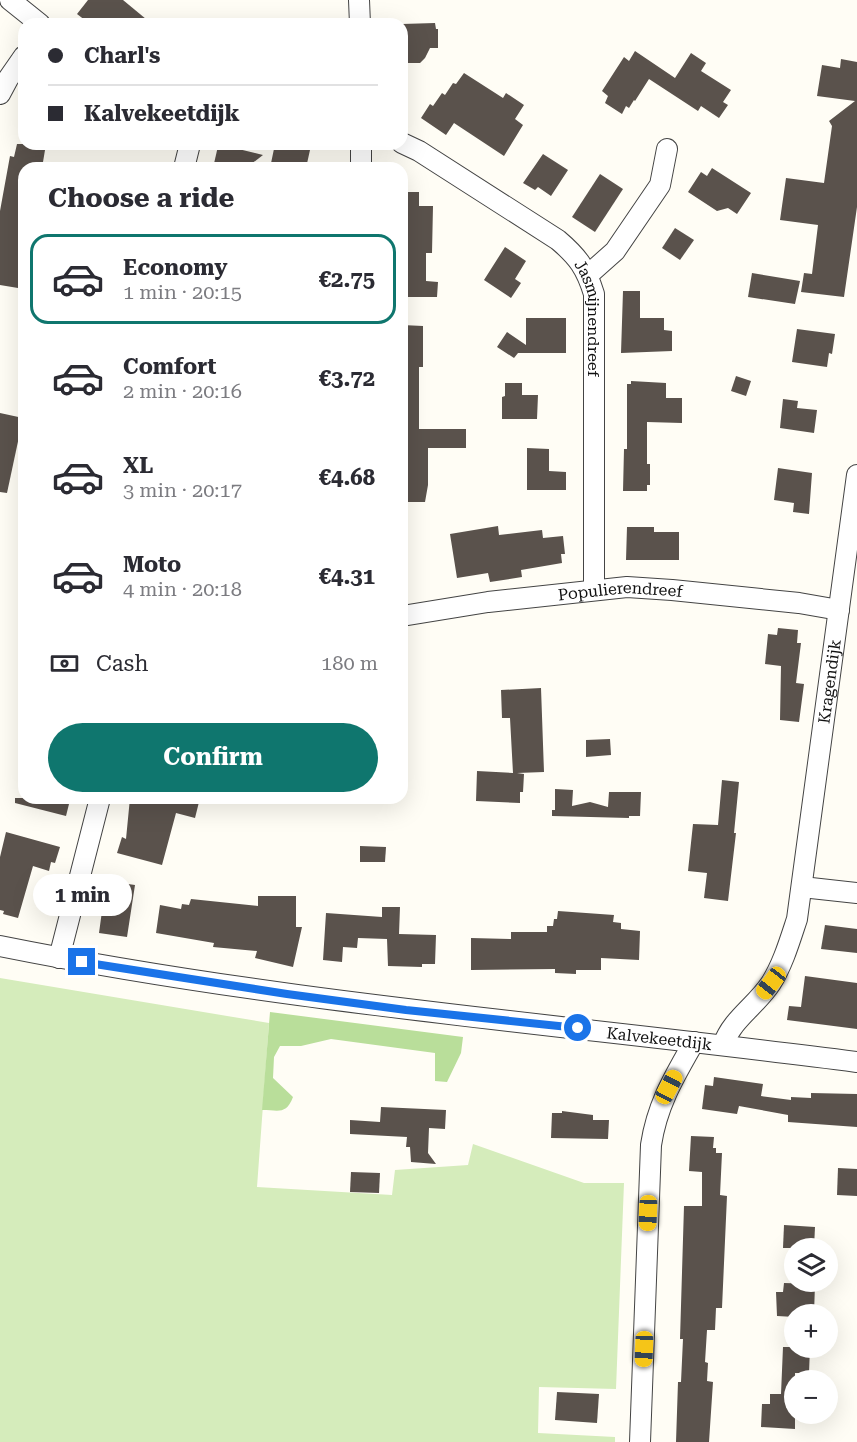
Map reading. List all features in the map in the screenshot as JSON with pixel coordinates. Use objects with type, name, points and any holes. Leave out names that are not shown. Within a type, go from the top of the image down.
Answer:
[{"type":"street","points":[[10,0],[32,18]]},
{"type":"street","points":[[359,0],[360,18]]},
{"type":"street","points":[[0,94],[18,65]]},
{"type":"street","name":"Jasmijnendreef","points":[[408,146],[558,240],[576,255],[588,275],[594,302],[594,590]]},
{"type":"street","points":[[588,275],[615,251],[660,185],[667,149]]},
{"type":"street","name":"Kragendijk","points":[[723,1045],[728,1030],[771,983],[790,942],[797,919],[857,475]]},
{"type":"street","name":"Populierendreef","points":[[408,615],[488,602],[627,587],[799,603],[839,610]]},
{"type":"street","points":[[59,958],[98,804]]},
{"type":"street","points":[[802,887],[857,893]]},
{"type":"street","name":"Kalvekeetdijk","points":[[0,946],[59,958],[358,1004],[857,1062]]},
{"type":"street","points":[[640,1442],[651,1145],[654,1123],[661,1102],[694,1042]]},
{"type":"green space","points":[[0,978],[269,1023],[257,1187],[392,1195],[395,1170],[468,1165],[473,1144],[584,1183],[624,1183],[616,1389],[539,1387],[538,1433],[615,1437],[615,1442],[0,1442]]},
{"type":"green space","points":[[270,1012],[463,1037],[461,1053],[447,1082],[435,1081],[435,1053],[331,1039],[301,1046],[280,1046],[274,1057],[273,1078],[293,1097],[285,1109],[262,1110]]},
{"type":"building","points":[[88,0],[123,0],[145,18],[82,18],[77,14]]},
{"type":"building","points":[[435,23],[438,29],[438,48],[430,48],[420,63],[408,63],[408,24]]},
{"type":"building","points":[[635,51],[675,78],[691,53],[706,63],[701,71],[731,90],[723,102],[728,105],[719,118],[701,106],[698,111],[649,79],[635,101],[629,108],[626,106],[622,114],[605,103],[608,96],[602,91],[624,57],[629,61]]},
{"type":"building","points":[[841,59],[857,62],[857,207],[844,297],[801,292],[804,273],[812,274],[818,225],[780,220],[786,178],[824,183],[832,126],[829,121],[855,101],[817,96],[822,65],[840,68]]},
{"type":"building","points":[[464,73],[503,98],[506,93],[524,105],[515,119],[523,125],[504,156],[454,123],[446,135],[421,118],[430,104],[433,106],[442,93],[445,95]]},
{"type":"building","points":[[17,144],[18,150],[45,150],[43,162],[18,162],[18,288],[0,285],[0,211],[10,156],[14,157]]},
{"type":"building","points":[[217,150],[242,150],[263,155],[254,162],[214,162]]},
{"type":"building","points":[[274,150],[310,150],[307,162],[271,162]]},
{"type":"building","points":[[543,154],[568,170],[551,196],[538,187],[535,190],[523,183]]},
{"type":"building","points":[[712,168],[751,193],[737,214],[728,208],[717,211],[688,192],[701,172],[707,176]]},
{"type":"building","points":[[600,174],[623,189],[595,232],[572,217]]},
{"type":"building","points":[[408,192],[419,192],[419,206],[433,206],[432,253],[426,253],[426,281],[438,282],[437,297],[408,297]]},
{"type":"building","points":[[675,228],[694,240],[680,260],[662,248]]},
{"type":"building","points":[[505,247],[526,261],[515,279],[521,283],[511,298],[484,280]]},
{"type":"building","points":[[752,273],[800,281],[795,304],[748,297]]},
{"type":"building","points":[[623,291],[640,291],[640,318],[664,318],[664,330],[672,331],[672,351],[621,353]]},
{"type":"building","points":[[526,318],[566,318],[566,353],[518,353],[514,358],[497,347],[507,332],[526,345]]},
{"type":"building","points":[[408,325],[423,326],[423,367],[419,367],[419,429],[466,429],[466,448],[428,448],[428,485],[425,502],[408,502]]},
{"type":"building","points":[[797,329],[835,334],[827,367],[792,362]]},
{"type":"building","points":[[736,376],[751,381],[746,396],[731,391]]},
{"type":"building","points":[[631,381],[666,383],[666,398],[682,398],[682,423],[647,422],[647,464],[650,464],[650,485],[647,485],[647,491],[623,491],[624,449],[627,449],[627,384],[631,384]]},
{"type":"building","points":[[505,383],[522,383],[522,395],[538,395],[537,419],[502,419],[502,397],[505,396]]},
{"type":"building","points":[[783,399],[798,401],[797,408],[817,410],[814,433],[780,428]]},
{"type":"building","points":[[0,413],[18,417],[18,441],[7,493],[0,492]]},
{"type":"building","points":[[527,448],[549,449],[549,471],[566,472],[566,490],[527,490]]},
{"type":"building","points":[[778,468],[812,473],[809,514],[793,512],[794,503],[774,500]]},
{"type":"building","points":[[498,526],[499,535],[542,530],[543,538],[563,536],[565,554],[561,554],[562,563],[521,570],[522,577],[490,582],[488,573],[457,578],[450,534]]},
{"type":"building","points":[[627,527],[654,527],[654,532],[679,532],[679,560],[626,560]]},
{"type":"building","points":[[778,628],[798,630],[797,643],[801,643],[796,683],[804,684],[799,722],[780,720],[781,666],[765,664],[768,634],[777,635]]},
{"type":"building","points":[[541,688],[544,772],[517,773],[524,774],[520,803],[476,801],[477,771],[513,773],[510,718],[502,718],[501,690]]},
{"type":"building","points":[[610,739],[611,755],[586,757],[586,740]]},
{"type":"building","points":[[722,780],[739,782],[728,901],[704,898],[707,873],[688,871],[693,824],[718,825]]},
{"type":"building","points":[[555,789],[573,790],[572,806],[590,802],[608,807],[609,792],[641,792],[640,816],[629,816],[629,818],[552,816],[552,810],[555,810]]},
{"type":"building","points":[[19,804],[69,804],[66,816]]},
{"type":"building","points":[[129,804],[198,804],[195,818],[176,813],[162,865],[117,853],[122,837],[126,839]]},
{"type":"building","points":[[6,832],[60,847],[55,863],[51,862],[49,871],[33,866],[18,918],[3,914],[4,911],[0,910],[0,857]]},
{"type":"building","points":[[360,846],[386,847],[385,862],[360,862]]},
{"type":"building","points":[[114,882],[135,885],[127,937],[99,933],[102,911],[108,911]]},
{"type":"building","points":[[258,896],[296,896],[296,927],[302,927],[293,967],[255,958],[257,951],[213,947],[214,943],[156,933],[160,905],[181,909],[182,904],[189,905],[191,899],[258,906]]},
{"type":"building","points":[[382,907],[400,907],[399,934],[436,935],[435,964],[422,964],[422,967],[388,966],[387,939],[358,938],[357,948],[343,947],[342,962],[323,960],[326,913],[382,917]]},
{"type":"building","points":[[558,911],[614,915],[613,922],[621,923],[621,929],[640,931],[639,960],[601,958],[601,970],[576,970],[576,974],[555,973],[555,969],[471,970],[471,938],[511,939],[511,932],[547,932],[547,926],[553,926],[554,919],[557,919]]},
{"type":"building","points":[[825,925],[857,929],[857,953],[821,949]]},
{"type":"building","points":[[805,976],[857,983],[857,1029],[787,1020],[789,1006],[801,1007]]},
{"type":"building","points":[[714,1077],[763,1084],[761,1096],[791,1100],[791,1097],[811,1098],[811,1093],[857,1094],[857,1127],[788,1122],[788,1115],[739,1106],[737,1114],[702,1109],[705,1085],[713,1086]]},
{"type":"building","points":[[381,1107],[446,1110],[445,1129],[429,1128],[428,1153],[436,1164],[411,1162],[410,1147],[406,1147],[407,1137],[350,1134],[350,1120],[380,1122]]},
{"type":"building","points":[[562,1111],[593,1115],[593,1120],[609,1120],[608,1139],[551,1138],[552,1113],[562,1113]]},
{"type":"building","points":[[691,1136],[714,1137],[713,1148],[716,1148],[716,1153],[722,1153],[720,1195],[727,1196],[722,1308],[716,1308],[715,1330],[707,1330],[705,1362],[708,1363],[707,1381],[713,1382],[709,1442],[676,1442],[678,1382],[681,1382],[683,1339],[680,1339],[684,1206],[702,1206],[702,1172],[689,1171]]},
{"type":"building","points":[[838,1168],[857,1169],[857,1196],[837,1195]]},
{"type":"building","points":[[351,1172],[380,1173],[379,1193],[350,1192]]},
{"type":"building","points":[[784,1225],[815,1227],[814,1238],[784,1238],[783,1248]]},
{"type":"building","points":[[784,1283],[784,1292],[815,1292],[814,1304],[784,1304],[784,1316],[777,1316],[776,1292],[783,1292]]},
{"type":"building","points":[[784,1347],[784,1358],[810,1358],[809,1370],[784,1370],[784,1424],[795,1424],[795,1429],[761,1427],[762,1404],[770,1404],[770,1394],[781,1394]]},
{"type":"building","points":[[557,1392],[599,1394],[597,1423],[555,1420]]},
{"type":"route","points":[[82,962],[406,1010],[578,1028]]}]
